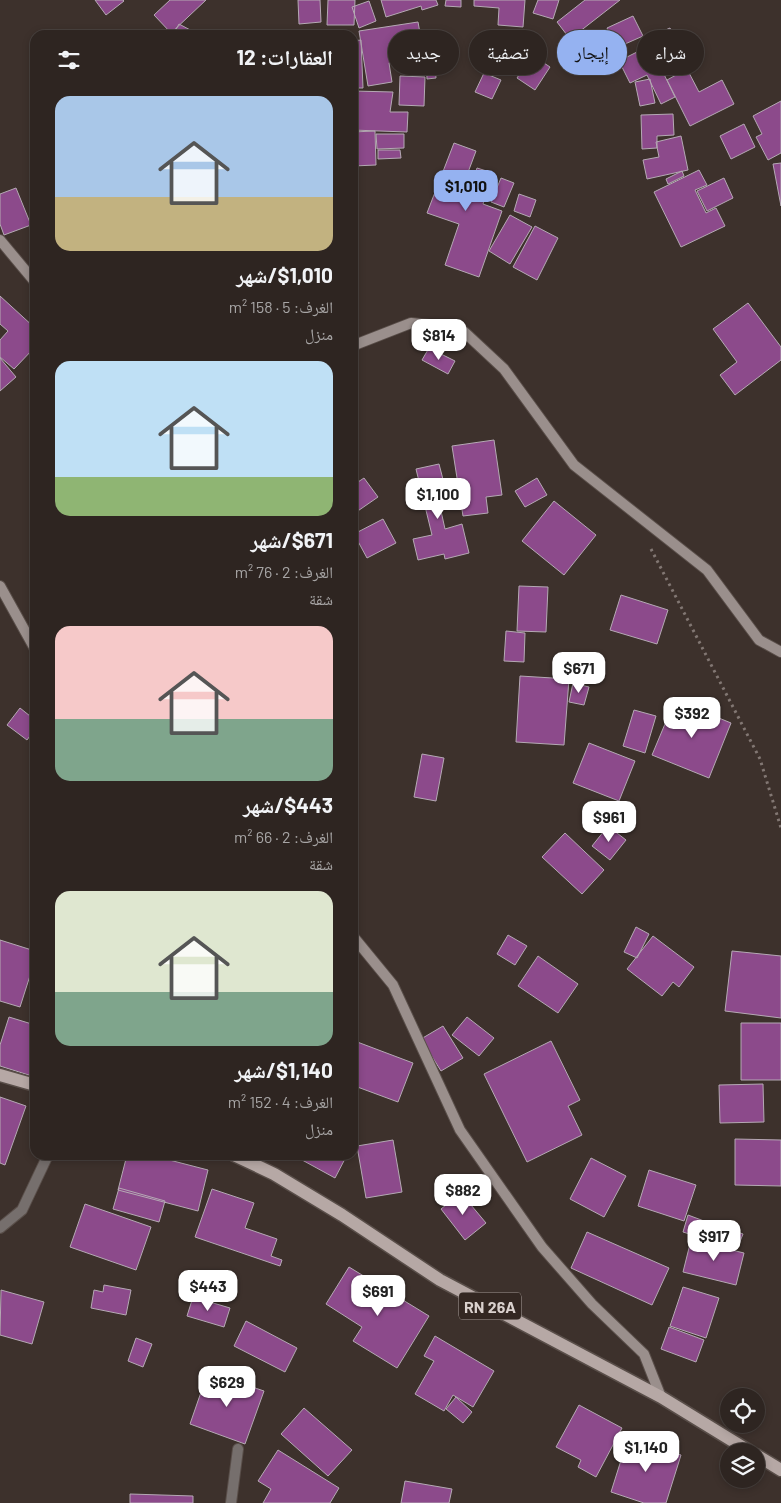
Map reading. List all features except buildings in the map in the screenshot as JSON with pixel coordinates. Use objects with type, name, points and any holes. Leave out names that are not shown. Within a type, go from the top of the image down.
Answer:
[{"type":"main road","points":[[0,1075],[30,1084]]},
{"type":"main road","name":"RN 26A","points":[[245,1160],[274,1174],[325,1204],[440,1280],[661,1397],[736,1443]]},
{"type":"main road","points":[[765,1460],[781,1470]]},
{"type":"street","points":[[0,240],[30,276]]},
{"type":"street","points":[[358,344],[411,323],[460,328],[504,369],[574,465],[706,570],[759,640],[781,652]]},
{"type":"street","points":[[0,586],[30,640]]},
{"type":"street","points":[[358,943],[393,985],[460,1130],[542,1247],[592,1304],[644,1354],[661,1397]]},
{"type":"street","points":[[0,1228],[22,1210],[46,1160]]},
{"type":"street","points":[[231,1503],[238,1449]]},
{"type":"path","points":[[650,547],[760,760],[781,828]]}]
